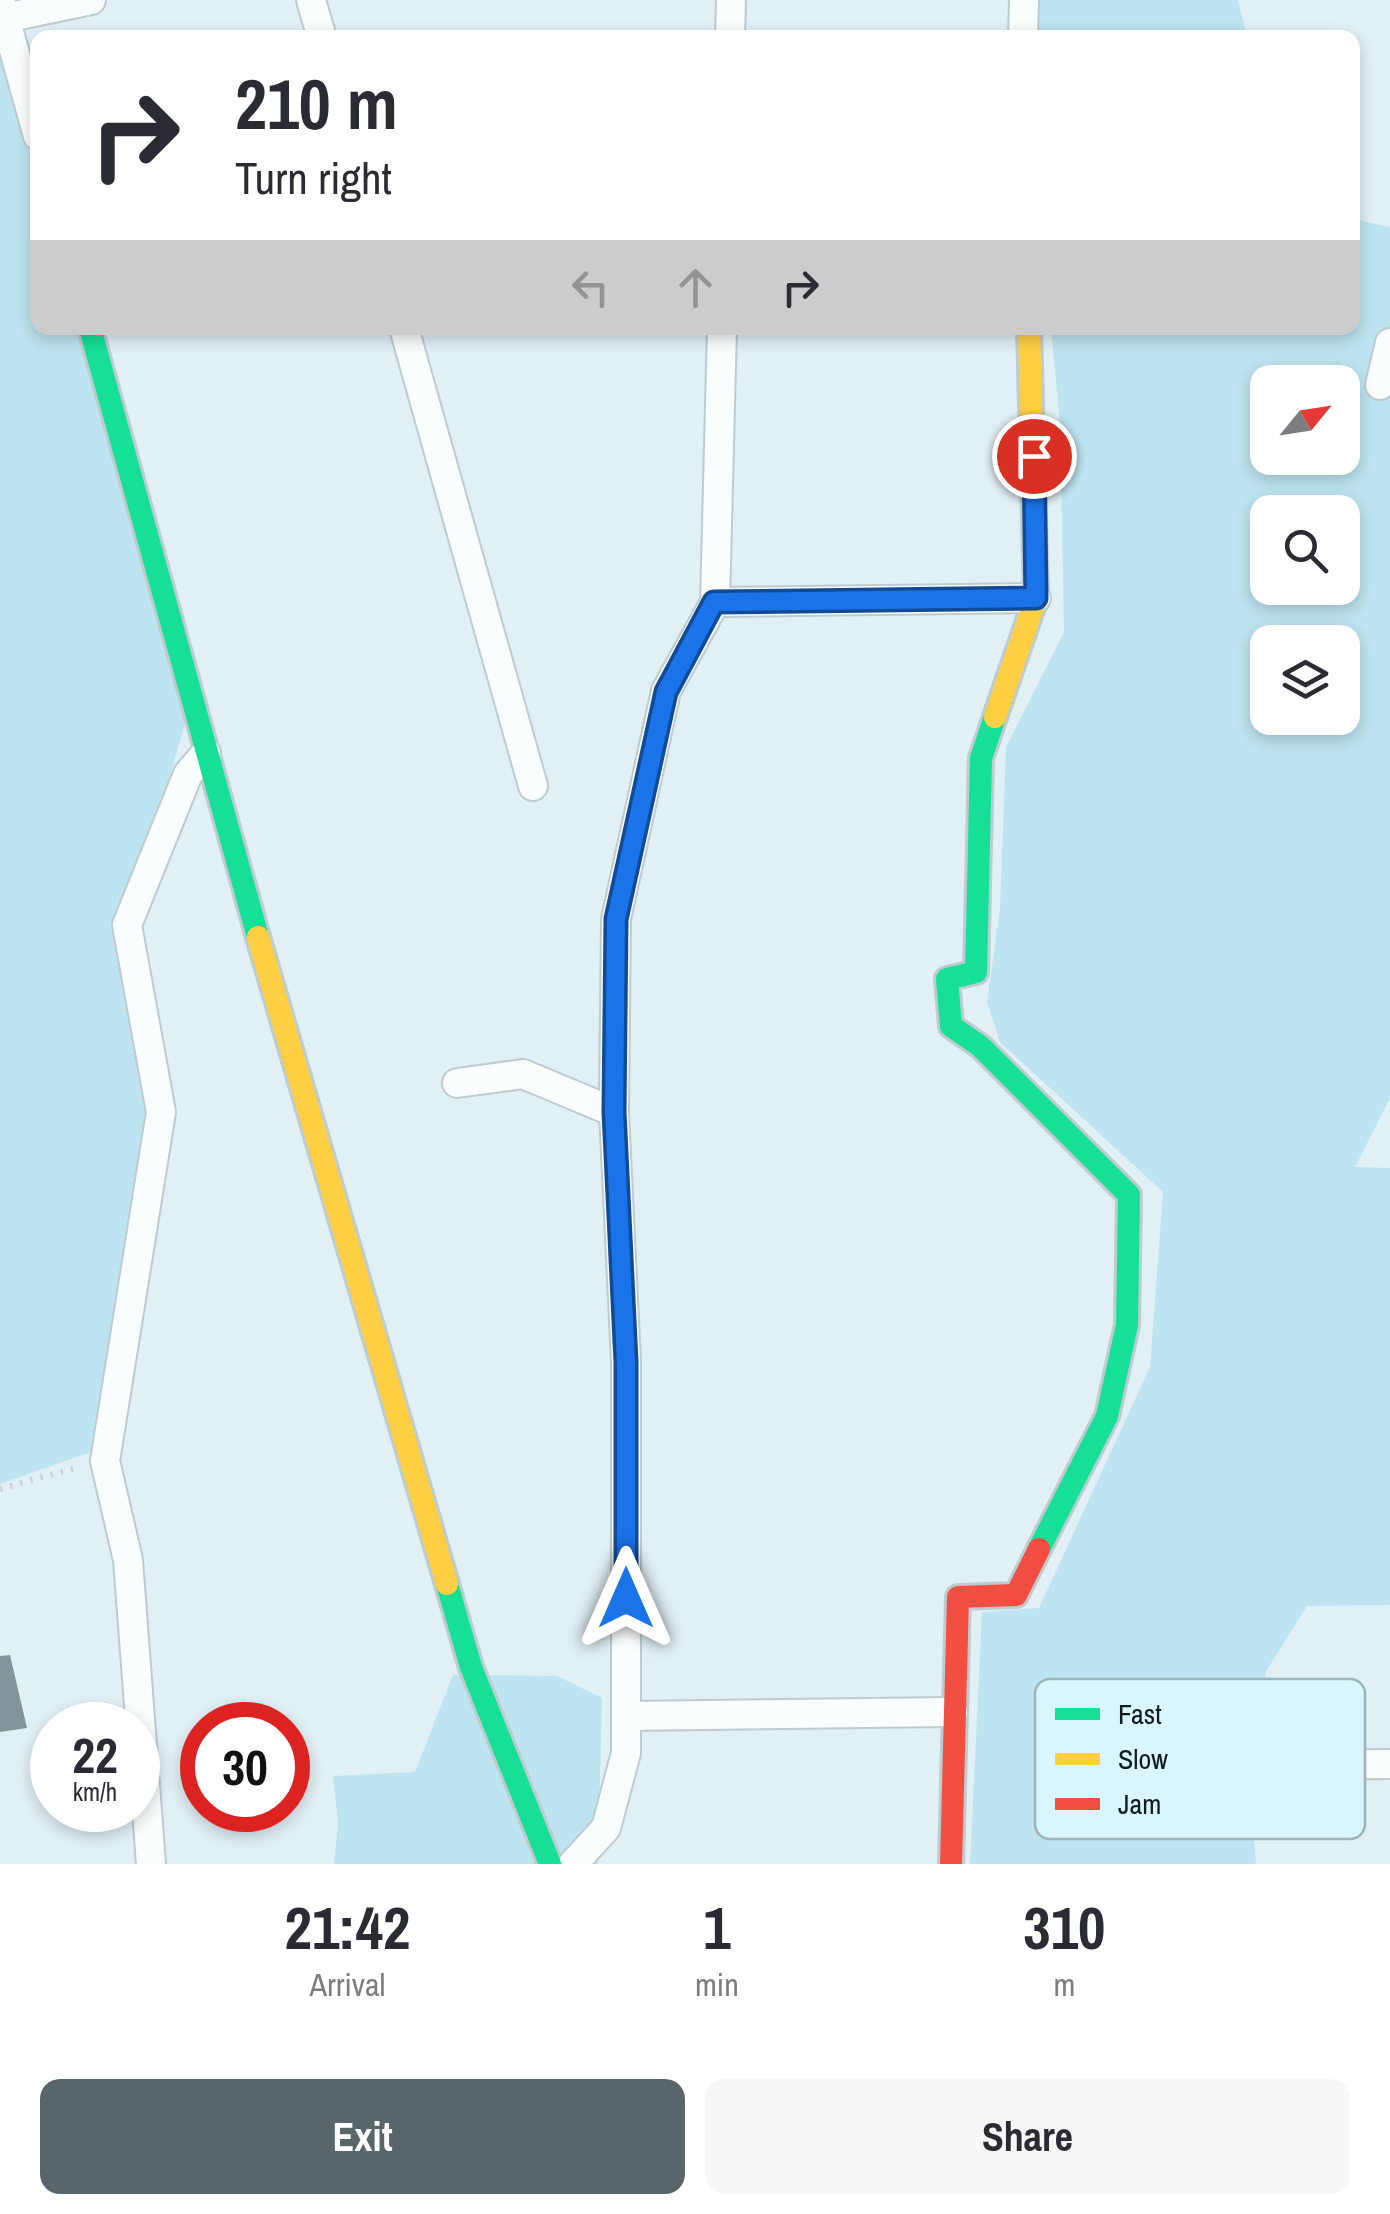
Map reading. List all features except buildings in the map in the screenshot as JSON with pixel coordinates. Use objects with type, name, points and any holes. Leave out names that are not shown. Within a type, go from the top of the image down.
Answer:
[{"type":"street","points":[[30,107],[3,9],[92,0]]},
{"type":"street","points":[[311,0],[320,30]]},
{"type":"street","points":[[730,30],[731,0]]},
{"type":"street","points":[[1024,0],[1024,30]]},
{"type":"street","points":[[92,335],[206,753],[471,1667],[550,1864]]},
{"type":"street","points":[[406,335],[533,786]]},
{"type":"street","points":[[573,1864],[606,1828],[626,1753],[626,1362],[614,1112],[616,919],[666,692],[714,602],[722,335]]},
{"type":"street","points":[[951,1864],[958,1597],[1016,1594],[1106,1416],[1128,1325],[1128,1195],[980,1046],[950,1026],[947,979],[976,972],[981,758],[1036,598],[1028,335]]},
{"type":"street","points":[[1380,385],[1390,343]]},
{"type":"street","points":[[714,602],[1036,598]]},
{"type":"street","points":[[152,1864],[128,1560],[105,1460],[161,1112],[127,925],[188,774],[206,753]]},
{"type":"street","points":[[457,1083],[523,1074],[614,1112]]},
{"type":"street","points":[[626,1716],[952,1712]]},
{"type":"street","points":[[1365,1764],[1390,1764]]},
{"type":"path","points":[[0,1489],[105,1460]]},
{"type":"shaded area","points":[[1027,0],[1238,0],[1245,30],[1029,30]]},
{"type":"shaded area","points":[[0,4],[30,119],[30,335],[88,335],[188,713],[127,925],[148,1123],[91,1452],[0,1484]]},
{"type":"shaded area","points":[[1360,221],[1390,227],[1390,1098],[1355,1167],[1390,1168],[1390,1605],[1307,1606],[1265,1673],[1266,1679],[1035,1679],[1035,1839],[1254,1839],[1256,1864],[970,1864],[982,1612],[1039,1608],[1150,1367],[1163,1192],[1000,1042],[987,1002],[1000,908],[1006,747],[1064,632],[1060,424],[1052,335],[1360,335]]},
{"type":"shaded area","points":[[453,1675],[557,1676],[602,1698],[598,1864],[334,1864],[338,1823],[333,1776],[415,1772]]},
{"type":"traffic: fast","points":[[92,335],[258,937]]},
{"type":"traffic: fast","points":[[995,717],[981,758],[976,972],[947,979],[951,1026],[980,1046],[1129,1195],[1127,1325],[1107,1416],[1039,1549]]},
{"type":"traffic: fast","points":[[447,1584],[471,1667],[550,1864]]},
{"type":"traffic: slow","points":[[995,717],[1036,598],[1029,335]]},
{"type":"traffic: slow","points":[[258,937],[447,1584]]},
{"type":"traffic: jam","points":[[951,1864],[958,1597],[1016,1595],[1039,1549]]},
{"type":"route","points":[[626,1598],[626,1362],[614,1112],[616,919],[666,692],[714,602],[1036,598],[1034,456]]}]
